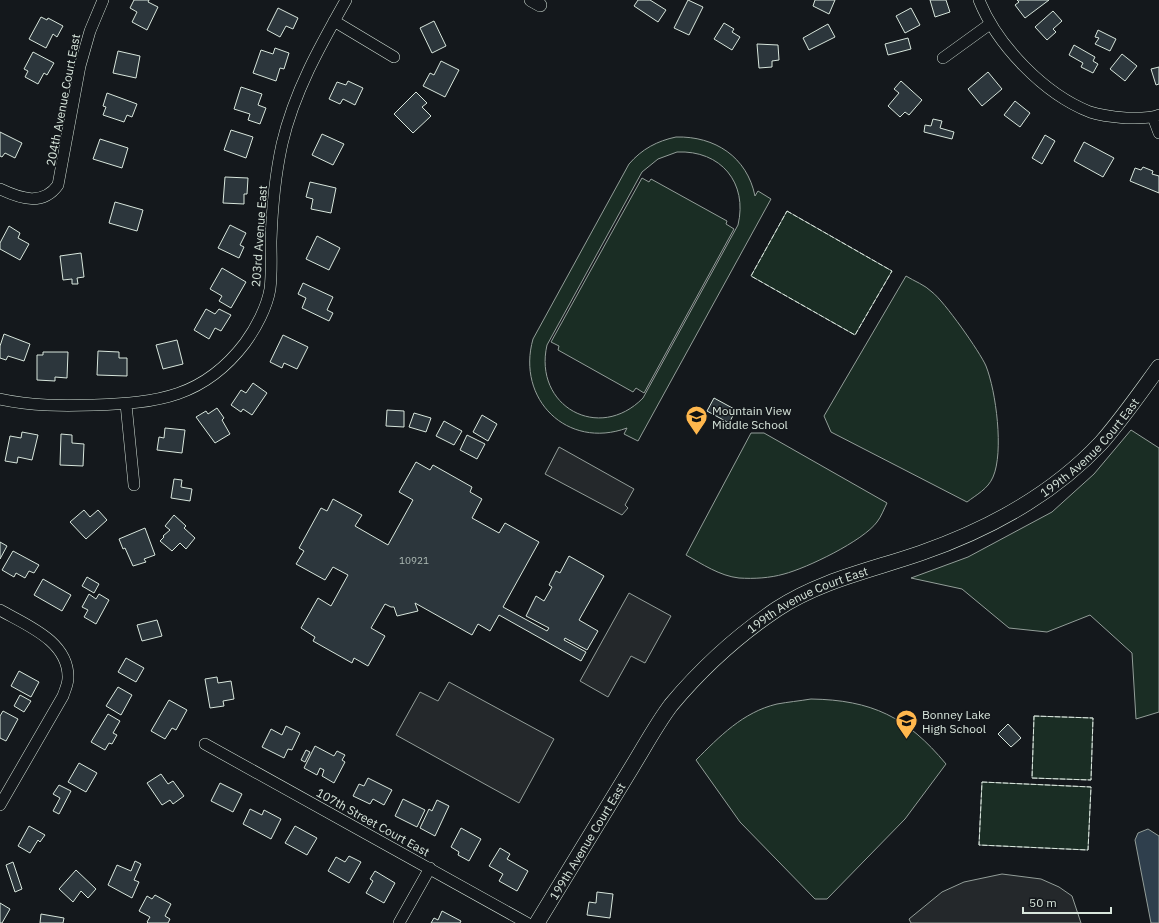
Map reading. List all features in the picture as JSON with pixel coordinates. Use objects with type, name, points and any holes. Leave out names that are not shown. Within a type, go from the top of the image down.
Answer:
[{"type":"main road","name":"199th Avenue Court East","points":[[538,923],[648,738],[671,706],[693,681],[734,640],[802,594],[841,578],[923,552],[988,524],[1023,505],[1059,480],[1100,444],[1159,367]]},
{"type":"street","name":"204th Avenue Court East","points":[[0,189],[19,197],[41,198],[52,193],[58,185],[80,66],[90,31],[103,0]]},
{"type":"street","name":"203rd Avenue East","points":[[0,399],[40,406],[152,402],[179,395],[199,385],[218,372],[236,355],[257,325],[270,290],[272,221],[276,176],[290,112],[314,59],[346,0]]},
{"type":"street","points":[[979,0],[990,24],[1015,56],[1042,81],[1080,107],[1095,113],[1114,117],[1156,116],[1159,133]]},
{"type":"street","points":[[334,21],[394,57]]},
{"type":"street","points":[[944,58],[990,24]]},
{"type":"street","points":[[126,404],[134,485]]},
{"type":"street","points":[[0,610],[38,631],[51,641],[63,657],[68,680],[63,696],[0,806]]},
{"type":"street","name":"107th Street Court East","points":[[205,744],[527,923]]},
{"type":"street","points":[[399,923],[430,868]]},
{"type":"green space","points":[[676,137],[690,138],[704,140],[716,145],[737,160],[745,170],[751,182],[755,196],[758,191],[771,199],[638,441],[624,434],[627,428],[605,433],[585,432],[566,425],[551,414],[539,399],[532,381],[530,361],[533,339],[629,164],[639,154],[656,143]],"holes":[[[677,152],[693,153],[718,163],[728,172],[735,183],[739,196],[740,210],[738,225],[643,398],[626,411],[607,417],[590,417],[573,411],[560,400],[550,385],[545,367],[547,345],[642,172],[658,159]]]},
{"type":"green space","points":[[642,178],[649,182],[651,179],[727,221],[726,224],[734,229],[644,393],[636,388],[633,392],[558,350],[559,346],[551,342]]},
{"type":"green space","points":[[787,211],[892,271],[855,335],[751,276]]},
{"type":"green space","points":[[906,276],[923,285],[938,297],[945,305],[977,350],[990,377],[996,406],[998,453],[996,466],[993,477],[988,485],[967,502],[831,432],[824,416]]},
{"type":"green space","points":[[1131,430],[1159,448],[1159,712],[1136,719],[1132,653],[1090,615],[1047,632],[1009,628],[962,589],[911,578],[968,557],[1052,512],[1094,474]]},
{"type":"green space","points":[[751,433],[764,433],[887,503],[878,520],[860,537],[834,553],[784,574],[762,578],[732,577],[711,569],[686,555]]},
{"type":"green space","points":[[811,699],[852,703],[887,714],[917,734],[946,764],[905,819],[827,899],[815,899],[740,822],[696,760],[732,726],[753,713],[777,704]]},
{"type":"green space","points":[[1034,716],[1093,718],[1091,780],[1032,778]]},
{"type":"green space","points":[[982,782],[1091,787],[1088,850],[979,845]]},
{"type":"shaded area","points":[[559,447],[634,489],[625,505],[628,508],[622,515],[545,474]]},
{"type":"shaded area","points":[[629,593],[671,616],[645,663],[631,656],[608,697],[580,681]]},
{"type":"shaded area","points":[[449,682],[554,739],[519,803],[396,735],[420,692],[438,701]]},
{"type":"shaded area","points":[[1002,874],[1041,879],[1059,887],[1072,896],[1081,923],[911,923],[909,919],[942,892],[964,882]]},
{"type":"water","points":[[1148,829],[1159,836],[1159,923],[1151,923],[1135,840],[1138,833]]},
{"type":"building","points":[[134,0],[149,0],[148,2],[158,7],[147,30],[132,22],[137,12],[130,8]]},
{"type":"building","points":[[638,0],[650,0],[666,10],[658,22],[634,6]]},
{"type":"building","points":[[688,0],[703,7],[689,35],[674,28]]},
{"type":"building","points":[[815,0],[835,0],[829,14],[813,6]]},
{"type":"building","points":[[930,0],[946,0],[950,12],[935,17]]},
{"type":"building","points":[[1017,0],[1049,0],[1025,18],[1015,5],[1019,2]]},
{"type":"building","points":[[278,8],[298,18],[293,29],[286,26],[280,37],[267,30]]},
{"type":"building","points":[[911,8],[920,25],[905,33],[896,16]]},
{"type":"building","points":[[1053,11],[1062,21],[1053,29],[1056,32],[1047,40],[1035,27]]},
{"type":"building","points":[[41,17],[47,20],[48,18],[63,26],[57,37],[53,34],[46,48],[29,39]]},
{"type":"building","points":[[434,21],[446,46],[432,53],[420,28]]},
{"type":"building","points":[[724,23],[734,29],[732,32],[740,37],[732,50],[714,39]]},
{"type":"building","points":[[828,24],[835,37],[809,50],[803,38]]},
{"type":"building","points":[[1098,30],[1116,39],[1110,51],[1095,44],[1099,38],[1095,37]]},
{"type":"building","points":[[908,38],[911,49],[888,55],[885,44]]},
{"type":"building","points":[[757,44],[778,45],[779,60],[772,61],[772,67],[759,68]]},
{"type":"building","points":[[1074,45],[1095,57],[1093,61],[1098,64],[1093,73],[1081,67],[1083,63],[1069,55]]},
{"type":"building","points":[[275,48],[289,53],[284,69],[280,68],[276,81],[253,73],[261,50],[273,54]]},
{"type":"building","points":[[118,51],[140,56],[136,78],[113,73]]},
{"type":"building","points":[[33,52],[54,63],[47,75],[44,73],[38,84],[25,77],[28,71],[24,69]]},
{"type":"building","points":[[1122,54],[1137,66],[1125,81],[1110,69]]},
{"type":"building","points":[[441,61],[459,70],[445,97],[423,86],[430,73],[434,75]]},
{"type":"building","points":[[1159,67],[1159,84],[1156,85],[1151,69]]},
{"type":"building","points":[[988,72],[1002,89],[982,106],[968,89]]},
{"type":"building","points":[[348,81],[363,88],[355,105],[343,99],[340,104],[329,99],[337,82],[346,85]]},
{"type":"building","points":[[901,81],[922,100],[909,115],[905,112],[900,117],[888,106],[899,93],[894,89]]},
{"type":"building","points":[[241,87],[262,94],[258,105],[266,108],[260,124],[248,120],[250,114],[234,109]]},
{"type":"building","points":[[416,92],[427,103],[422,107],[431,116],[413,133],[394,114]]},
{"type":"building","points":[[107,93],[137,104],[132,117],[127,115],[124,122],[103,115],[106,107],[103,106]]},
{"type":"building","points":[[1015,101],[1030,113],[1020,127],[1004,115]]},
{"type":"building","points":[[933,119],[942,121],[940,128],[954,132],[952,139],[924,132],[925,125],[931,126]]},
{"type":"building","points":[[231,130],[253,137],[246,158],[224,150]]},
{"type":"building","points":[[0,132],[22,143],[15,158],[5,153],[2,157],[0,156]]},
{"type":"building","points":[[322,134],[344,144],[333,165],[312,155]]},
{"type":"building","points":[[1045,135],[1055,141],[1042,164],[1032,158]]},
{"type":"building","points":[[100,139],[128,148],[122,168],[93,159]]},
{"type":"building","points":[[1084,142],[1114,158],[1103,177],[1074,161]]},
{"type":"building","points":[[1143,167],[1153,171],[1152,174],[1159,176],[1159,193],[1130,181],[1135,168],[1141,170]]},
{"type":"building","points":[[225,177],[248,178],[247,194],[244,194],[244,204],[223,203]]},
{"type":"building","points":[[310,182],[336,188],[331,213],[311,209],[313,199],[306,197]]},
{"type":"building","points":[[115,202],[143,210],[137,231],[109,223]]},
{"type":"building","points":[[230,225],[246,233],[240,245],[244,247],[239,258],[218,248]]},
{"type":"building","points":[[9,226],[20,233],[18,238],[29,244],[20,260],[0,249],[0,243]]},
{"type":"building","points":[[317,236],[340,248],[329,270],[306,259]]},
{"type":"building","points":[[81,253],[84,277],[77,278],[78,284],[72,284],[72,279],[63,280],[60,256]]},
{"type":"building","points":[[222,268],[246,282],[231,308],[219,301],[222,296],[210,289]]},
{"type":"building","points":[[303,283],[333,297],[327,310],[333,313],[329,321],[302,308],[306,298],[298,294]]},
{"type":"building","points":[[206,309],[215,314],[219,309],[231,315],[221,331],[215,328],[209,339],[194,330]]},
{"type":"building","points":[[4,334],[30,344],[24,361],[8,356],[6,360],[0,358],[0,346]]},
{"type":"building","points":[[283,335],[308,347],[297,369],[284,363],[282,368],[270,362]]},
{"type":"building","points":[[177,340],[183,364],[163,369],[156,345]]},
{"type":"building","points":[[98,351],[119,352],[119,358],[127,358],[127,376],[97,375]]},
{"type":"building","points":[[43,352],[68,352],[67,378],[55,377],[55,381],[37,380],[37,355],[43,355]]},
{"type":"building","points":[[253,383],[267,393],[252,415],[243,409],[241,412],[231,405],[241,390],[246,393]]},
{"type":"building","points":[[714,398],[736,410],[729,423],[707,411]]},
{"type":"building","points":[[217,408],[224,418],[222,420],[230,434],[215,443],[196,417],[206,411],[208,414]]},
{"type":"building","points":[[387,410],[404,411],[404,427],[386,426]]},
{"type":"building","points":[[414,413],[431,418],[426,432],[409,427]]},
{"type":"building","points":[[482,415],[497,424],[488,441],[473,432]]},
{"type":"building","points":[[444,421],[462,431],[454,445],[436,436]]},
{"type":"building","points":[[165,428],[185,430],[182,453],[157,450],[159,437],[164,438]]},
{"type":"building","points":[[22,432],[38,435],[32,460],[18,457],[17,463],[5,461],[10,436],[21,438]]},
{"type":"building","points":[[61,434],[72,435],[72,443],[84,444],[83,466],[60,465]]},
{"type":"building","points":[[467,435],[485,444],[477,459],[460,450]]},
{"type":"building","points":[[416,462],[430,470],[433,465],[472,487],[470,492],[482,499],[472,518],[499,533],[505,523],[539,542],[503,607],[547,631],[549,628],[526,616],[536,596],[544,601],[552,587],[549,585],[556,571],[560,573],[569,556],[604,576],[579,620],[598,631],[587,650],[565,638],[564,640],[586,652],[581,661],[499,615],[490,631],[478,624],[472,635],[415,603],[418,611],[397,616],[394,607],[385,604],[371,628],[385,636],[368,666],[354,658],[352,663],[313,641],[315,637],[301,628],[318,598],[331,606],[348,575],[333,567],[325,580],[296,564],[304,551],[299,548],[321,508],[327,511],[333,499],[362,515],[355,526],[388,545],[413,500],[399,492]]},
{"type":"building","points":[[174,479],[182,480],[181,487],[192,489],[190,501],[171,498]]},
{"type":"building","points":[[84,510],[90,517],[98,510],[107,520],[86,539],[70,522]]},
{"type":"building","points":[[174,515],[186,526],[184,528],[195,538],[186,549],[180,543],[172,551],[160,541],[170,530],[165,526]]},
{"type":"building","points":[[145,528],[155,555],[144,559],[146,562],[133,566],[119,539]]},
{"type":"building","points":[[0,542],[7,546],[0,559]]},
{"type":"building","points":[[13,551],[39,565],[34,573],[29,571],[25,578],[16,573],[14,577],[2,570]]},
{"type":"building","points":[[87,577],[99,584],[94,593],[82,586]]},
{"type":"building","points":[[43,579],[71,595],[62,611],[34,595]]},
{"type":"building","points":[[89,594],[96,599],[99,594],[109,600],[96,624],[84,617],[88,610],[82,607]]},
{"type":"building","points":[[157,620],[162,636],[142,641],[137,625]]},
{"type":"building","points":[[126,658],[144,668],[136,682],[118,672]]},
{"type":"building","points":[[19,671],[39,682],[31,697],[11,686]]},
{"type":"building","points":[[217,677],[218,683],[231,681],[234,699],[223,701],[224,706],[210,708],[205,679]]},
{"type":"building","points":[[118,687],[132,695],[121,715],[106,706]]},
{"type":"building","points":[[20,695],[31,701],[24,712],[14,706]]},
{"type":"building","points":[[169,700],[187,710],[176,730],[172,728],[165,739],[151,731]]},
{"type":"building","points":[[3,711],[18,719],[6,741],[0,738],[0,716]]},
{"type":"building","points":[[108,714],[120,721],[113,733],[117,735],[112,744],[109,743],[105,750],[91,742]]},
{"type":"building","points":[[1008,724],[1021,738],[1011,747],[998,734]]},
{"type":"building","points":[[286,726],[300,733],[292,750],[288,749],[284,758],[262,747],[271,729],[282,735]]},
{"type":"building","points":[[315,746],[334,756],[337,751],[345,755],[342,760],[345,762],[334,783],[322,776],[324,770],[320,768],[317,775],[304,768]]},
{"type":"building","points":[[306,750],[310,752],[305,762],[301,760]]},
{"type":"building","points":[[79,763],[97,773],[86,792],[68,782]]},
{"type":"building","points":[[161,774],[168,784],[173,781],[184,796],[173,804],[170,800],[162,805],[147,783]]},
{"type":"building","points":[[368,778],[392,790],[384,805],[373,799],[370,804],[353,796],[359,784],[364,786]]},
{"type":"building","points":[[220,783],[242,794],[233,812],[211,801]]},
{"type":"building","points":[[59,785],[71,791],[59,814],[53,811],[60,798],[53,794]]},
{"type":"building","points":[[403,799],[425,810],[417,827],[395,816]]},
{"type":"building","points":[[437,800],[449,806],[435,836],[420,828],[429,809],[432,811]]},
{"type":"building","points":[[250,809],[262,815],[264,810],[281,819],[271,839],[243,824]]},
{"type":"building","points":[[29,826],[45,835],[40,842],[38,840],[30,853],[18,846]]},
{"type":"building","points":[[295,826],[317,838],[307,855],[285,843]]},
{"type":"building","points":[[461,828],[481,839],[469,861],[458,855],[459,852],[451,847]]},
{"type":"building","points":[[500,848],[510,854],[507,859],[528,871],[517,891],[499,881],[503,874],[489,866]]},
{"type":"building","points":[[349,856],[361,862],[349,883],[328,871],[336,857],[345,862]]},
{"type":"building","points":[[135,861],[141,864],[134,880],[139,882],[132,898],[108,885],[117,865],[131,871]]},
{"type":"building","points":[[13,862],[22,889],[15,892],[6,865]]},
{"type":"building","points":[[76,870],[96,889],[88,898],[81,891],[73,902],[59,889]]},
{"type":"building","points":[[375,871],[395,883],[384,903],[366,893],[373,881],[370,879]]},
{"type":"building","points":[[597,892],[613,894],[610,918],[587,915],[589,902],[596,903]]},
{"type":"building","points":[[155,895],[171,904],[165,916],[170,919],[168,923],[148,923],[147,922],[150,917],[139,911],[147,896],[152,899]]},
{"type":"building","points":[[0,903],[10,909],[2,923],[0,923]]},
{"type":"building","points":[[442,911],[461,921],[460,923],[431,923],[434,918],[438,920]]},
{"type":"building","points":[[41,914],[64,918],[63,923],[40,923]]},
{"type":"fence","points":[[787,211],[892,271],[855,335],[751,276],[787,211]]},
{"type":"fence","points":[[1034,716],[1093,718],[1091,780],[1032,778],[1034,716]]},
{"type":"fence","points":[[982,782],[1091,787],[1088,850],[979,845],[982,782]]},
{"type":"place","name":"Mountain View Middle School","points":[[696,436]]},
{"type":"place","name":"Bonney Lake High School","points":[[907,740]]}]
